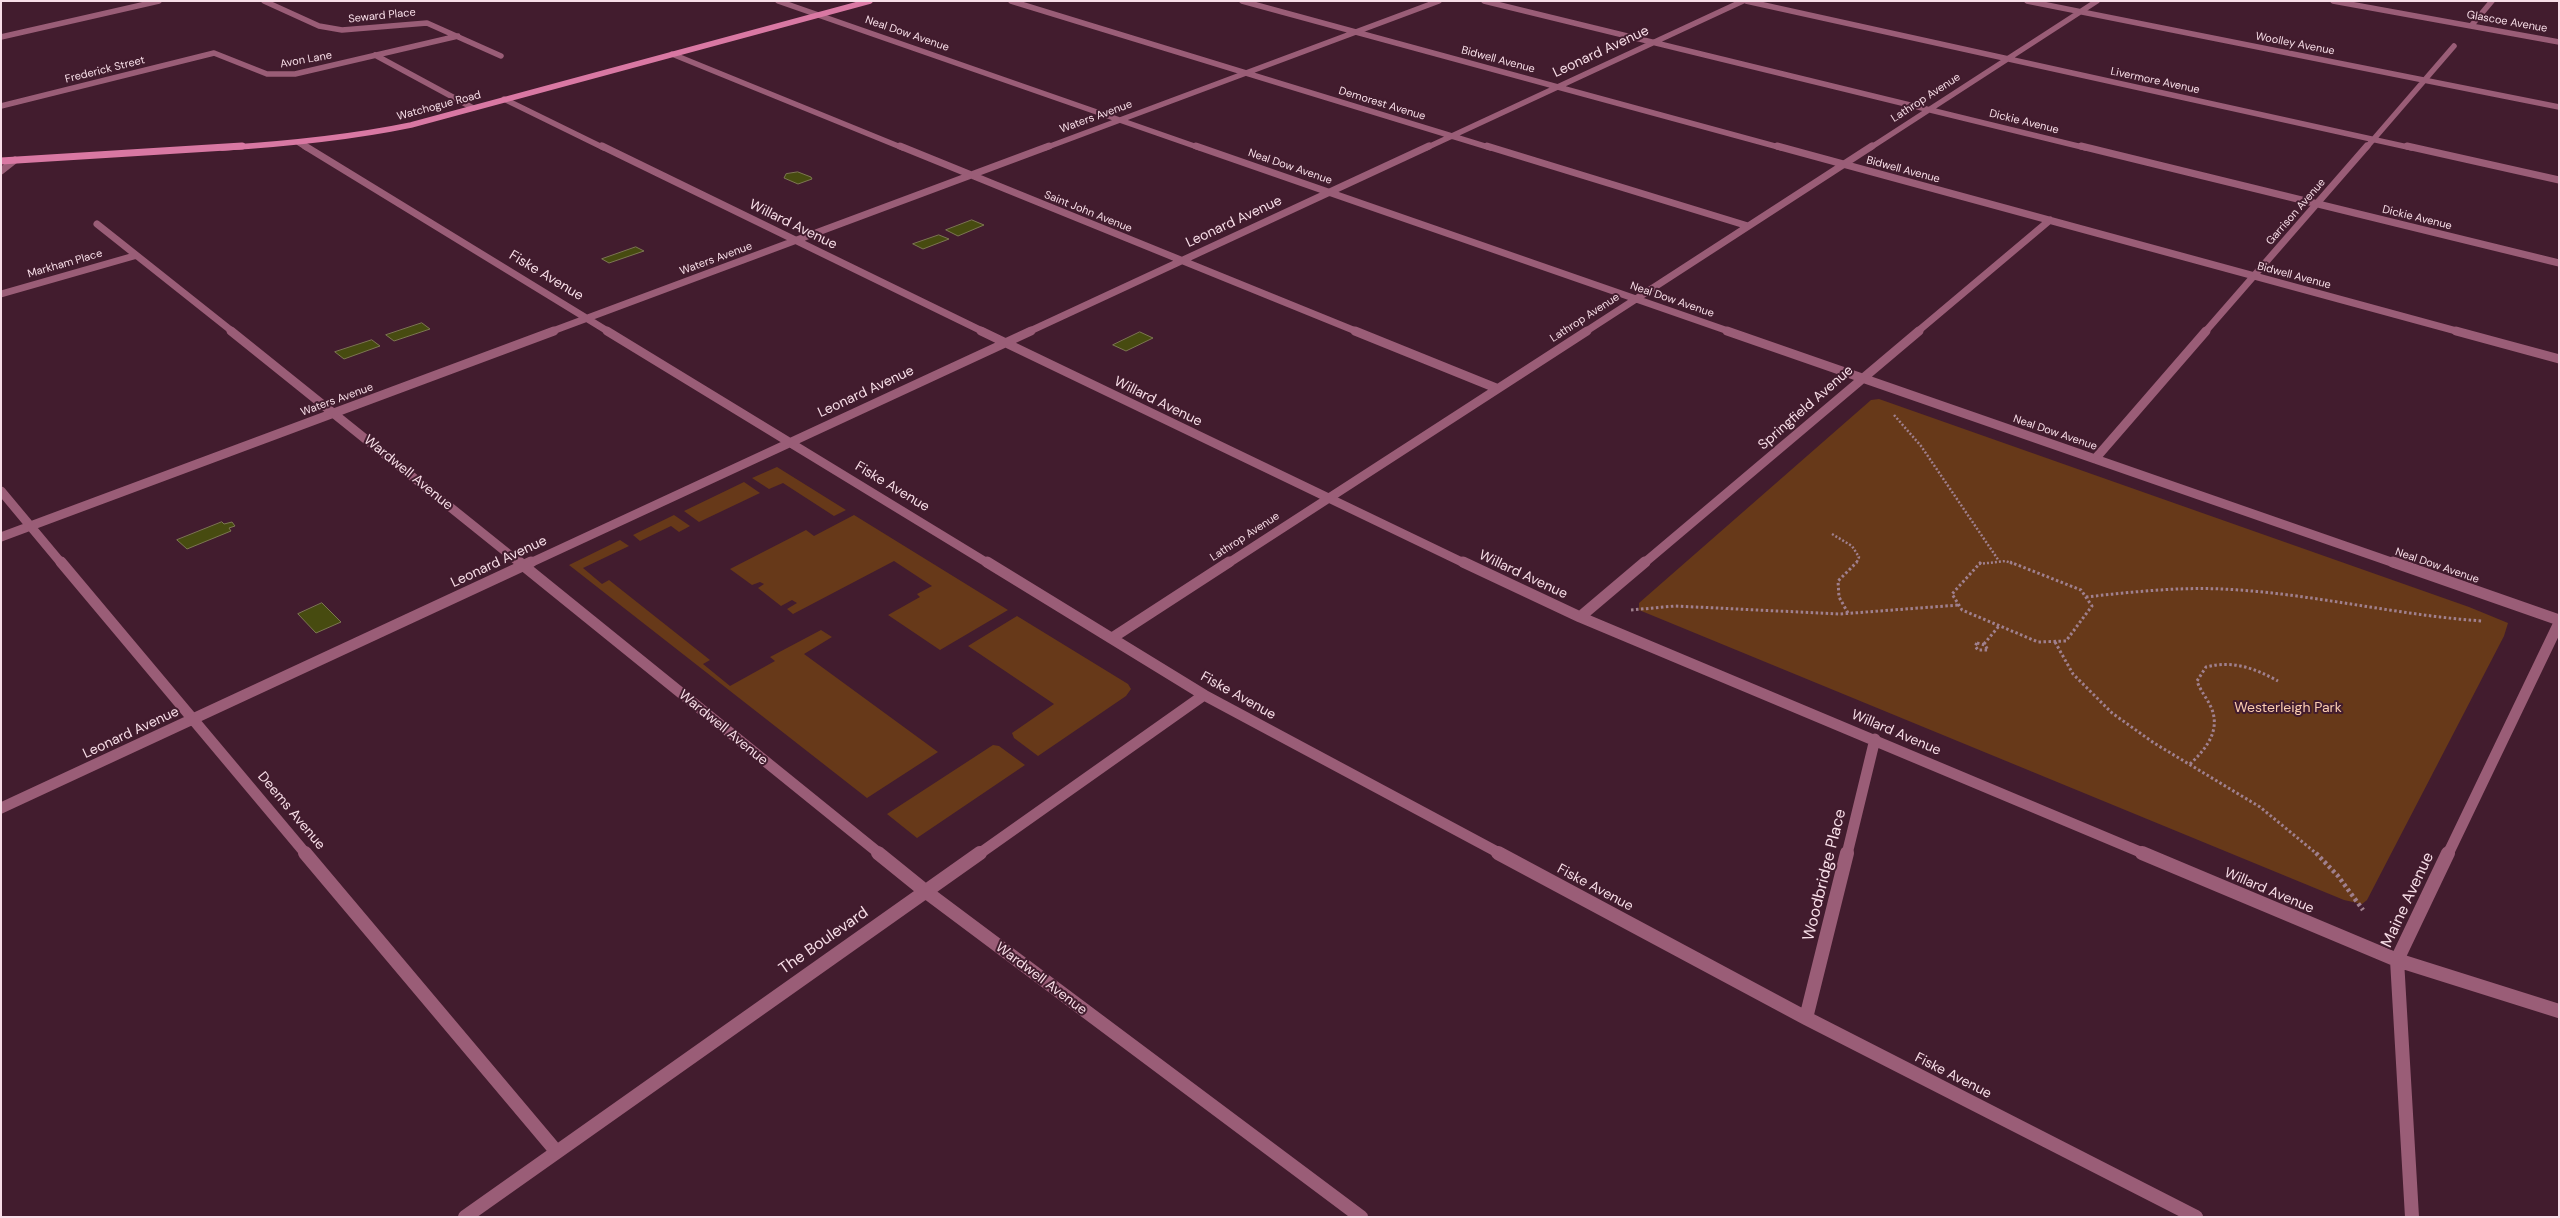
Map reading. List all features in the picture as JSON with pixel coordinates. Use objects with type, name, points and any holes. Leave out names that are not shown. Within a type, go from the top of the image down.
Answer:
[{"type":"street","points":[[1,37],[159,1]]},
{"type":"street","name":"Seward Place","points":[[264,1],[329,29],[342,30],[420,22],[438,26],[501,56]]},
{"type":"street","name":"Neal Dow Avenue","points":[[778,1],[2559,621]]},
{"type":"street","name":"Watchogue Road","points":[[1,161],[299,143],[373,133],[473,108],[870,1]]},
{"type":"street","name":"Demorest Avenue","points":[[1011,1],[1748,226]]},
{"type":"street","name":"Bidwell Avenue","points":[[1242,1],[2559,359]]},
{"type":"street","name":"Waters Avenue","points":[[1,537],[1439,1]]},
{"type":"street","name":"Dickie Avenue","points":[[1484,1],[2559,263]]},
{"type":"street","name":"Leonard Avenue","points":[[1,808],[1745,1]]},
{"type":"street","name":"Livermore Avenue","points":[[1745,1],[2559,180]]},
{"type":"street","name":"Woolley Avenue","points":[[2027,1],[2559,107]]},
{"type":"street","name":"Lathrop Avenue","points":[[1112,638],[1325,498],[2097,1]]},
{"type":"street","name":"Glascoe Avenue","points":[[2333,1],[2559,42]]},
{"type":"street","points":[[2471,26],[2492,1]]},
{"type":"street","name":"Avon Lane","points":[[214,53],[267,74],[280,76],[458,36]]},
{"type":"street","name":"Garrison Avenue","points":[[2096,459],[2454,46]]},
{"type":"street","name":"Frederick Street","points":[[1,106],[214,53]]},
{"type":"street","name":"Saint John Avenue","points":[[672,54],[1496,388]]},
{"type":"street","points":[[375,56],[473,108]]},
{"type":"street","name":"Willard Avenue","points":[[504,99],[1325,498],[1580,616],[2397,960],[2559,1011]]},
{"type":"street","name":"Fiske Avenue","points":[[299,143],[1204,695],[1806,1018],[2196,1217]]},
{"type":"street","points":[[1,171],[15,160]]},
{"type":"street","name":"Springfield Avenue","points":[[1580,616],[2050,220]]},
{"type":"street","name":"Wardwell Avenue","points":[[97,224],[134,256],[334,413],[925,891],[1361,1217]]},
{"type":"street","name":"Markham Place","points":[[1,294],[134,256]]},
{"type":"street","name":"Deems Avenue","points":[[1,490],[556,1151]]},
{"type":"street","name":"Maine Avenue","points":[[2412,1217],[2397,960],[2559,621]]},
{"type":"street","name":"The Boulevard","points":[[465,1217],[1204,695]]},
{"type":"street","name":"Woodbridge Place","points":[[1806,1018],[1875,739]]},
{"type":"path","points":[[1888,409],[1921,446],[1999,561]]},
{"type":"path","points":[[1832,534],[1852,546],[1859,557],[1855,566],[1838,581],[1839,597],[1848,613]]},
{"type":"path","points":[[1999,561],[2006,561],[2080,590],[2086,597],[2092,606],[2066,641],[2038,642],[1962,610],[1952,594],[1981,562],[1999,561]]},
{"type":"path","points":[[2086,597],[2154,590],[2240,590],[2308,597],[2445,618],[2488,621]]},
{"type":"path","points":[[1631,610],[1676,606],[1780,612],[1848,613],[1959,606]]},
{"type":"path","points":[[1984,644],[1999,626]]},
{"type":"path","points":[[2055,642],[2074,676],[2093,697],[2128,724],[2245,797],[2313,850],[2334,870],[2363,910]]},
{"type":"path","points":[[2190,764],[2208,745],[2214,728],[2212,709],[2197,681],[2206,667],[2223,663],[2242,665],[2278,681]]},
{"type":"green space","name":"Westerleigh Park","points":[[1879,399],[2469,607],[2508,623],[2504,636],[2367,900],[2362,904],[2344,900],[1639,610],[1639,603],[1871,400]]},
{"type":"green space","points":[[777,467],[846,510],[834,516],[783,483],[769,489],[752,478]]},
{"type":"green space","points":[[744,482],[760,493],[699,522],[684,511]]},
{"type":"green space","points":[[674,515],[690,526],[679,532],[671,526],[640,541],[633,535]]},
{"type":"green space","points":[[854,515],[1008,610],[940,650],[888,615],[920,597],[917,594],[932,586],[894,561],[793,614],[787,609],[797,603],[792,600],[781,606],[758,588],[764,584],[760,582],[752,585],[730,569],[806,530],[814,536]]},
{"type":"green space","points":[[620,540],[629,546],[583,568],[602,584],[609,580],[710,660],[703,664],[730,686],[775,661],[770,657],[821,630],[832,637],[804,654],[938,752],[867,798],[569,565]]},
{"type":"green space","points":[[1017,616],[1128,684],[1131,689],[1126,696],[1038,756],[1014,738],[1012,733],[1054,704],[968,646]]},
{"type":"green space","points":[[993,745],[999,746],[1025,765],[917,838],[887,814]]},
{"type":"shaded area","points":[[798,172],[812,179],[798,184],[784,178],[786,174]]},
{"type":"shaded area","points":[[972,220],[984,225],[958,236],[946,230]]},
{"type":"shaded area","points":[[939,235],[949,239],[923,249],[913,244]]},
{"type":"shaded area","points":[[636,247],[644,251],[609,263],[602,259]]},
{"type":"shaded area","points":[[422,323],[430,329],[394,341],[386,335]]},
{"type":"shaded area","points":[[1140,332],[1153,338],[1126,351],[1113,345]]},
{"type":"shaded area","points":[[372,340],[380,346],[344,359],[335,352]]},
{"type":"shaded area","points":[[222,522],[224,524],[232,522],[235,526],[229,528],[231,531],[187,549],[177,540]]},
{"type":"shaded area","points":[[322,603],[341,622],[316,633],[298,614]]}]
